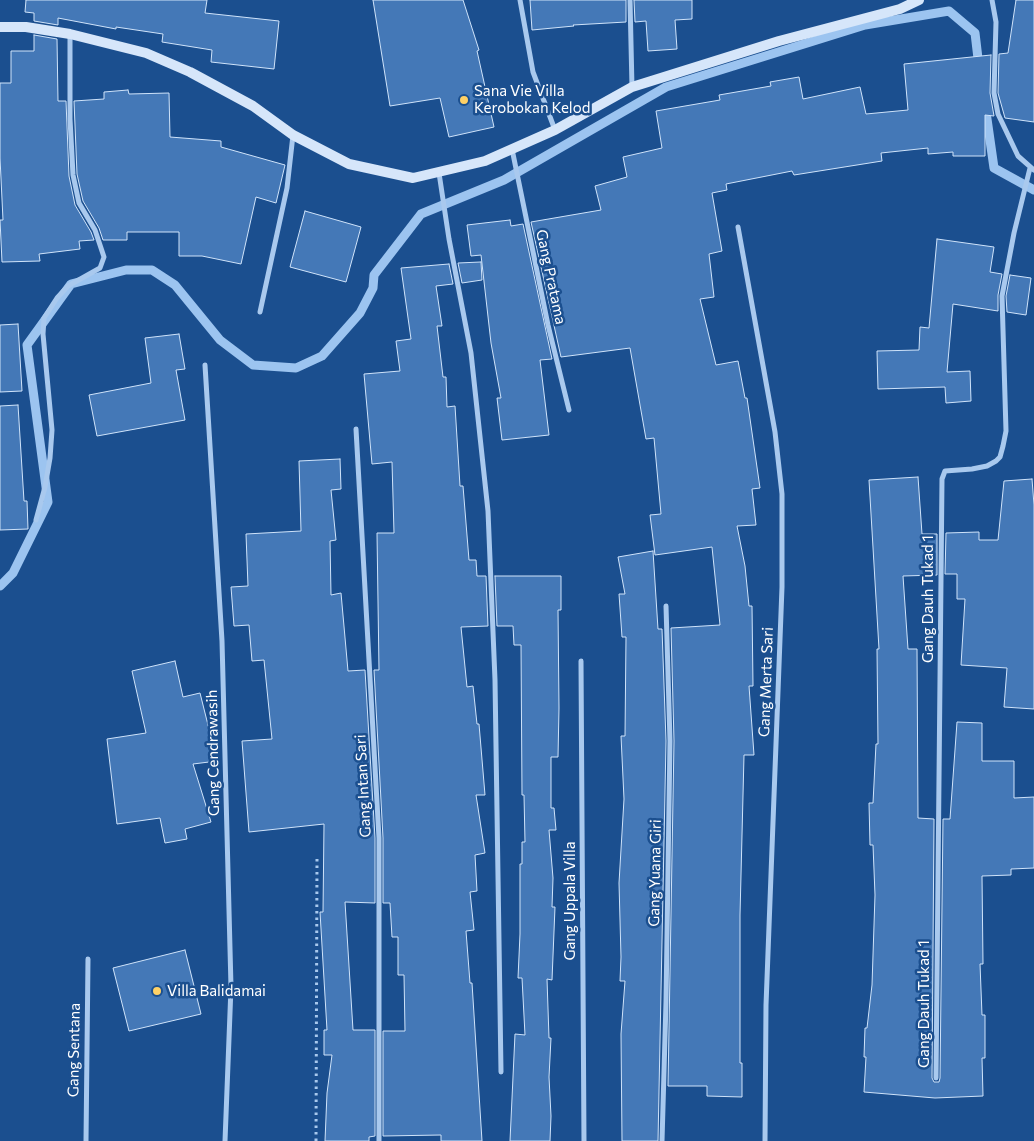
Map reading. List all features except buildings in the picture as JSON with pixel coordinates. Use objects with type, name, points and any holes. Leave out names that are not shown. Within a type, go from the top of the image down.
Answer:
[{"type":"street","points":[[520,0],[533,72],[555,130]]},
{"type":"street","points":[[630,0],[632,87]]},
{"type":"street","points":[[0,27],[26,27],[70,34],[146,53],[190,72],[253,106],[293,135],[349,164],[413,178],[485,161],[555,130],[632,87],[779,41],[900,9],[919,0]]},
{"type":"street","points":[[992,0],[996,22],[994,93],[998,114],[1018,156],[1032,169]]},
{"type":"street","points":[[36,520],[45,487],[52,430],[43,334],[44,318],[57,298],[68,286],[100,268],[104,257],[95,230],[79,203],[73,175],[70,119],[70,34]]},
{"type":"street","points":[[260,312],[287,188],[293,135]]},
{"type":"street","name":"Gang Pratama","points":[[512,149],[548,325],[569,410]]},
{"type":"street","name":"Gang Dauh Tukad 1","points":[[936,1078],[942,479],[945,471],[987,466],[996,461],[1000,456],[1003,446],[1006,431],[1002,296],[1014,233],[1032,169]]},
{"type":"street","points":[[440,173],[449,239],[471,353],[488,511],[495,680],[501,1072]]},
{"type":"street","name":"Gang Merta Sari","points":[[738,227],[775,432],[782,494],[782,587],[766,1005],[765,1141]]},
{"type":"street","name":"Gang Cendrawasih","points":[[205,365],[222,641],[231,986],[225,1141]]},
{"type":"street","name":"Gang Intan Sari","points":[[356,429],[379,838],[379,1141]]},
{"type":"street","name":"Gang Yuana Giri","points":[[662,1141],[670,741],[666,606]]},
{"type":"street","name":"Gang Uppala Villa","points":[[581,661],[584,1141]]},
{"type":"street","name":"Gang Sentana","points":[[86,1141],[88,959]]},
{"type":"path","points":[[316,1141],[317,858]]},
{"type":"waterway","points":[[0,586],[13,573],[48,502],[27,345],[71,284],[126,270],[152,270],[175,285],[220,340],[253,365],[296,368],[322,356],[360,313],[373,288],[374,275],[421,214],[504,180],[666,87],[865,25],[949,11],[975,33],[979,67]]},
{"type":"waterway","points":[[985,105],[994,168],[1034,190]]},
{"type":"place","name":"Sana Vie Villa Kerobokan Kelod","points":[[464,100]]},
{"type":"place","name":"Villa Balidamai","points":[[157,991]]}]
